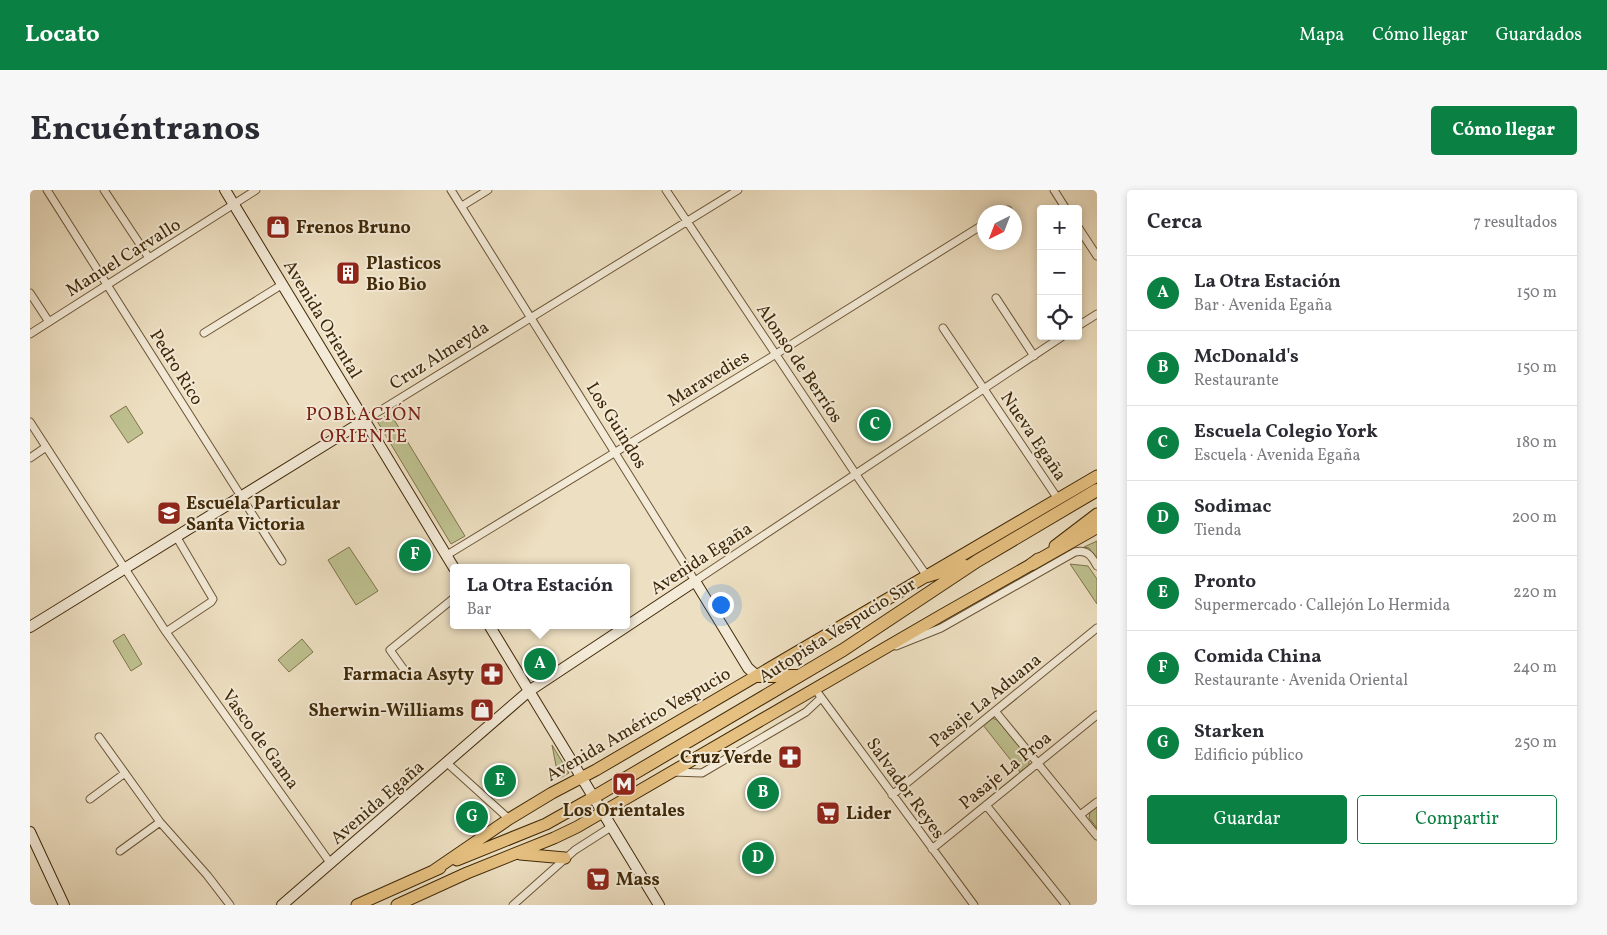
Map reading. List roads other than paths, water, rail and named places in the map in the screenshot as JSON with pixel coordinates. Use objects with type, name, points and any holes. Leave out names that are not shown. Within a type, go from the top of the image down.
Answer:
[{"type":"highway","name":"Autopista Vespucio Sur","points":[[594,797],[799,676],[888,621],[977,561],[1097,490]]},
{"type":"highway","points":[[1032,564],[1097,527]]},
{"type":"highway","points":[[927,576],[977,561]]},
{"type":"highway","points":[[758,676],[799,676]]},
{"type":"main road","name":"Avenida Américo Vespucio","points":[[433,871],[508,819],[546,796],[582,778],[758,676],[1097,476]]},
{"type":"main road","points":[[398,905],[460,876],[566,833],[673,772],[818,694],[872,655],[1032,564],[1097,514]]},
{"type":"main road","name":"Avenida Américo Vespucio","points":[[357,905],[546,824],[594,797]]},
{"type":"main road","points":[[513,854],[536,854],[565,858]]},
{"type":"street","name":"Pedro Rico","points":[[47,190],[282,561]]},
{"type":"street","points":[[104,190],[149,258]]},
{"type":"street","name":"Avenida Oriental","points":[[226,190],[452,564]]},
{"type":"street","name":"Manuel Carvallo","points":[[30,334],[256,190]]},
{"type":"street","name":"Los Guindos","points":[[452,190],[748,668],[758,676]]},
{"type":"street","points":[[462,206],[488,190]]},
{"type":"street","name":"Alonso de Berríos","points":[[666,190],[856,475],[927,576]]},
{"type":"street","name":"Cruz Almeyda","points":[[30,627],[738,190]]},
{"type":"street","points":[[1054,190],[1063,205]]},
{"type":"street","name":"Maravedies","points":[[447,555],[977,228]]},
{"type":"street","points":[[1082,233],[1097,256]]},
{"type":"street","points":[[204,333],[282,284]]},
{"type":"street","points":[[30,293],[49,322]]},
{"type":"street","points":[[996,298],[1034,356]]},
{"type":"street","points":[[1082,323],[1097,314]]},
{"type":"street","name":"Nueva Egaña","points":[[943,328],[1058,499]]},
{"type":"street","name":"Avenida Egaña","points":[[630,624],[1057,340]]},
{"type":"street","name":"Vasco de Gama","points":[[30,422],[166,632],[331,864]]},
{"type":"street","points":[[30,458],[46,447]]},
{"type":"street","points":[[166,632],[213,599],[176,536]]},
{"type":"street","points":[[872,655],[940,628],[1075,552],[1085,551],[1095,563]]},
{"type":"street","points":[[405,670],[390,650],[450,601]]},
{"type":"street","name":"Pasaje La Aduana","points":[[892,795],[1097,628]]},
{"type":"street","points":[[491,629],[659,905]]},
{"type":"street","name":"Avenida Egaña","points":[[282,905],[529,691],[623,629]]},
{"type":"street","name":"Salvador Reyes","points":[[818,694],[974,905]]},
{"type":"street","points":[[995,710],[1097,836]]},
{"type":"street","name":"Pasaje La Proa","points":[[932,849],[1097,715]]},
{"type":"street","points":[[99,737],[160,822],[208,875],[230,905]]},
{"type":"street","points":[[447,763],[508,819]]},
{"type":"street","points":[[90,799],[125,773]]},
{"type":"street","points":[[1080,815],[1097,802]]},
{"type":"street","points":[[986,805],[1066,905]]},
{"type":"street","points":[[120,851],[160,822]]},
{"type":"street","points":[[513,905],[565,858],[611,827]]},
{"type":"street","points":[[30,832],[64,905]]},
{"type":"street","points":[[519,899],[525,905]]},
{"type":"place","name":"Frenos Bruno","points":[[278,227]]},
{"type":"place","name":"Plasticos Bio Bio","points":[[348,273]]},
{"type":"place","name":"Escuela Colegio York","points":[[875,425]]},
{"type":"place","name":"Escuela Particular Santa Victoria","points":[[169,513]]},
{"type":"place","name":"Comida China","points":[[415,555]]},
{"type":"place","name":"La Otra Estación","points":[[540,664]]},
{"type":"place","name":"Farmacia Asyty","points":[[492,674]]},
{"type":"place","name":"Sherwin-Williams","points":[[482,710]]},
{"type":"place","name":"Cruz Verde","points":[[790,757]]},
{"type":"place","name":"Pronto","points":[[500,781]]},
{"type":"place","name":"Los Orientales","points":[[624,784]]},
{"type":"place","name":"McDonald's","points":[[763,793]]},
{"type":"place","name":"Lider","points":[[828,813]]},
{"type":"place","name":"Starken","points":[[472,817]]},
{"type":"place","name":"Sodimac","points":[[758,858]]},
{"type":"place","name":"Mass","points":[[598,879]]},
{"type":"district","name":"POBLACIÓN ORIENTE","points":[[364,424]]}]
